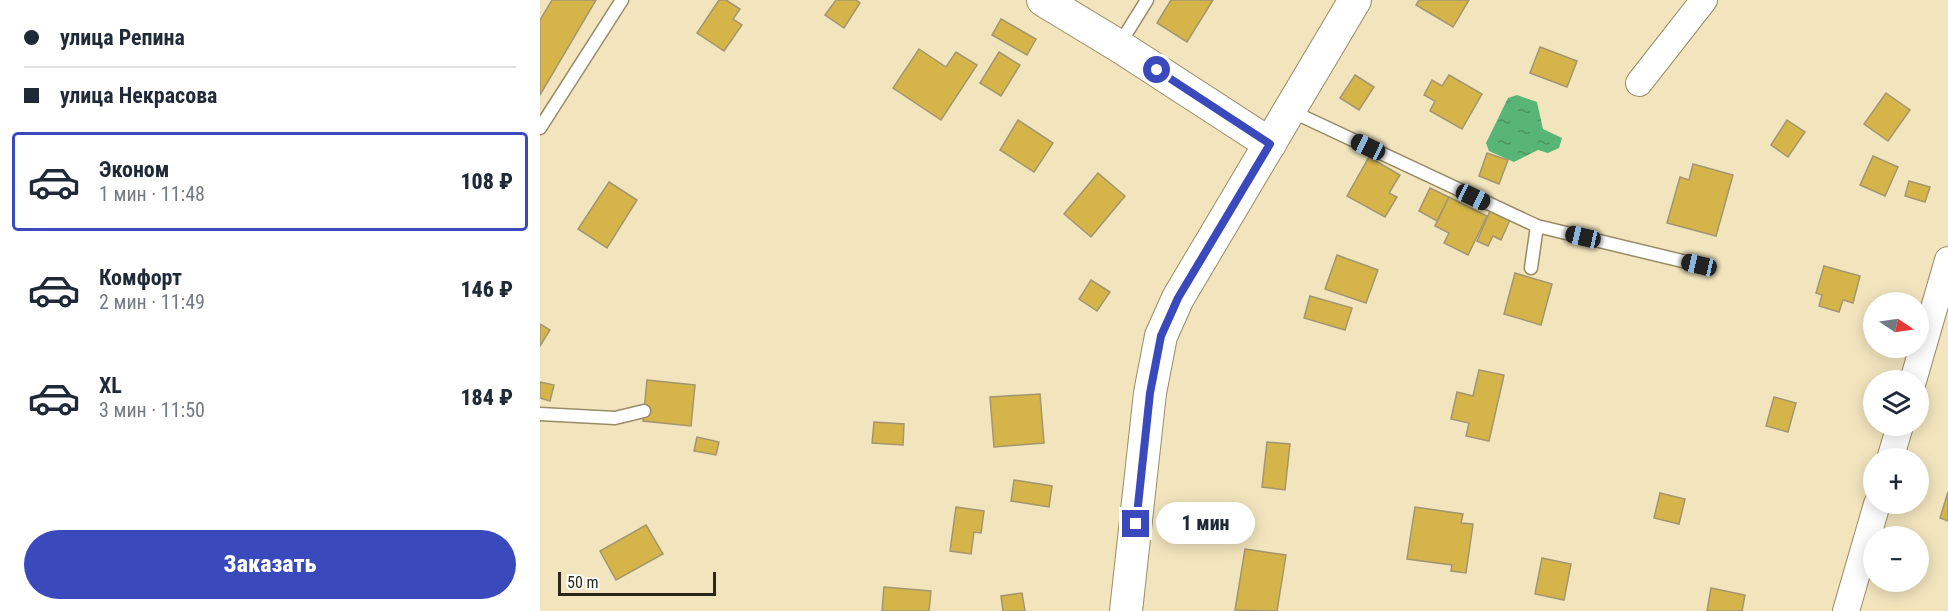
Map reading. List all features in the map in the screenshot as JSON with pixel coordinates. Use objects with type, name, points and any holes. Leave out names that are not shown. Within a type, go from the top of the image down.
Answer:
[{"type":"street","points":[[1043,0],[1119,46],[1270,144]]},
{"type":"street","points":[[1126,611],[1150,393],[1161,336],[1178,298],[1355,0]]},
{"type":"street","points":[[1640,83],[1704,0]]},
{"type":"street","points":[[1916,370],[1948,260]]},
{"type":"street","points":[[1846,611],[1874,514]]},
{"type":"lane","points":[[540,128],[622,0]]},
{"type":"lane","points":[[1119,46],[1147,0]]},
{"type":"lane","points":[[1291,111],[1536,226],[1699,265]]},
{"type":"lane","points":[[1530,268],[1536,226]]},
{"type":"lane","points":[[540,414],[615,418],[644,411]]},
{"type":"water","points":[[1517,95],[1537,102],[1543,129],[1562,138],[1559,148],[1548,153],[1538,150],[1514,162],[1489,151],[1486,143],[1508,98]]},
{"type":"building","points":[[552,0],[596,0],[540,95],[540,20]]},
{"type":"building","points":[[719,0],[726,0],[740,9],[733,19],[742,25],[724,51],[697,33]]},
{"type":"building","points":[[836,0],[856,0],[860,3],[844,28],[825,15]]},
{"type":"building","points":[[1171,0],[1213,0],[1187,42],[1157,23]]},
{"type":"building","points":[[1419,0],[1469,0],[1453,27],[1416,5]]},
{"type":"building","points":[[1001,19],[1036,39],[1027,55],[992,35]]},
{"type":"building","points":[[1540,47],[1577,61],[1567,87],[1530,73]]},
{"type":"building","points":[[919,49],[946,67],[956,52],[977,65],[941,120],[893,88]]},
{"type":"building","points":[[999,52],[1020,65],[1001,96],[980,83]]},
{"type":"building","points":[[1355,75],[1374,87],[1359,110],[1340,98]]},
{"type":"building","points":[[1449,75],[1482,94],[1462,129],[1430,111],[1435,101],[1424,95],[1432,80],[1442,86]]},
{"type":"building","points":[[1886,93],[1910,110],[1888,141],[1864,124]]},
{"type":"building","points":[[1018,120],[1053,143],[1034,172],[1000,150]]},
{"type":"building","points":[[1787,120],[1805,132],[1788,157],[1771,145]]},
{"type":"building","points":[[1487,153],[1508,160],[1499,184],[1479,176]]},
{"type":"building","points":[[1873,156],[1898,167],[1885,196],[1860,185]]},
{"type":"building","points":[[1369,157],[1400,175],[1389,193],[1397,197],[1385,217],[1347,196]]},
{"type":"building","points":[[1693,164],[1733,175],[1716,236],[1667,223],[1680,177],[1689,180]]},
{"type":"building","points":[[1098,173],[1125,196],[1091,237],[1064,214]]},
{"type":"building","points":[[1909,181],[1930,187],[1925,202],[1905,196]]},
{"type":"building","points":[[609,182],[637,200],[607,248],[578,229]]},
{"type":"building","points":[[1430,188],[1449,197],[1437,221],[1419,211]]},
{"type":"building","points":[[1449,197],[1487,216],[1468,255],[1444,243],[1449,233],[1435,226]]},
{"type":"building","points":[[1490,211],[1510,220],[1501,240],[1493,236],[1488,246],[1477,241]]},
{"type":"building","points":[[1337,255],[1378,270],[1366,303],[1325,289]]},
{"type":"building","points":[[1824,266],[1860,276],[1853,303],[1843,300],[1839,312],[1819,306],[1822,295],[1816,293]]},
{"type":"building","points":[[1515,273],[1552,284],[1541,325],[1504,314]]},
{"type":"building","points":[[1091,280],[1110,292],[1097,311],[1079,299]]},
{"type":"building","points":[[1310,296],[1352,308],[1345,330],[1304,318]]},
{"type":"building","points":[[540,324],[550,330],[540,346]]},
{"type":"building","points":[[1479,370],[1504,375],[1489,441],[1466,436],[1469,423],[1451,419],[1457,392],[1473,396]]},
{"type":"building","points":[[647,380],[695,385],[691,426],[643,421]]},
{"type":"building","points":[[540,382],[554,385],[550,401],[540,398]]},
{"type":"building","points":[[1040,394],[1044,443],[994,447],[990,397]]},
{"type":"building","points":[[1774,397],[1796,403],[1788,432],[1766,426]]},
{"type":"building","points":[[874,422],[904,424],[903,445],[872,443]]},
{"type":"building","points":[[697,437],[719,442],[716,455],[694,451]]},
{"type":"building","points":[[1267,442],[1290,444],[1285,490],[1262,487]]},
{"type":"building","points":[[1014,480],[1052,486],[1049,507],[1011,501]]},
{"type":"building","points":[[1948,492],[1948,521],[1940,518]]},
{"type":"building","points":[[1660,493],[1685,499],[1679,524],[1654,518]]},
{"type":"building","points":[[956,507],[984,511],[981,533],[974,532],[971,554],[950,551]]},
{"type":"building","points":[[1415,507],[1463,514],[1461,523],[1473,524],[1466,573],[1451,571],[1452,565],[1407,559]]},
{"type":"building","points":[[646,525],[663,554],[616,580],[600,551]]},
{"type":"building","points":[[1245,549],[1286,555],[1277,611],[1235,610]]},
{"type":"building","points":[[1542,558],[1571,564],[1564,600],[1535,594]]},
{"type":"building","points":[[884,587],[931,591],[929,611],[882,611]]},
{"type":"building","points":[[1711,588],[1745,595],[1742,611],[1707,611]]},
{"type":"building","points":[[1022,593],[1025,611],[1003,611],[1001,596]]},
{"type":"route","points":[[1136,524],[1150,393],[1161,336],[1178,298],[1270,144],[1157,70]]}]
